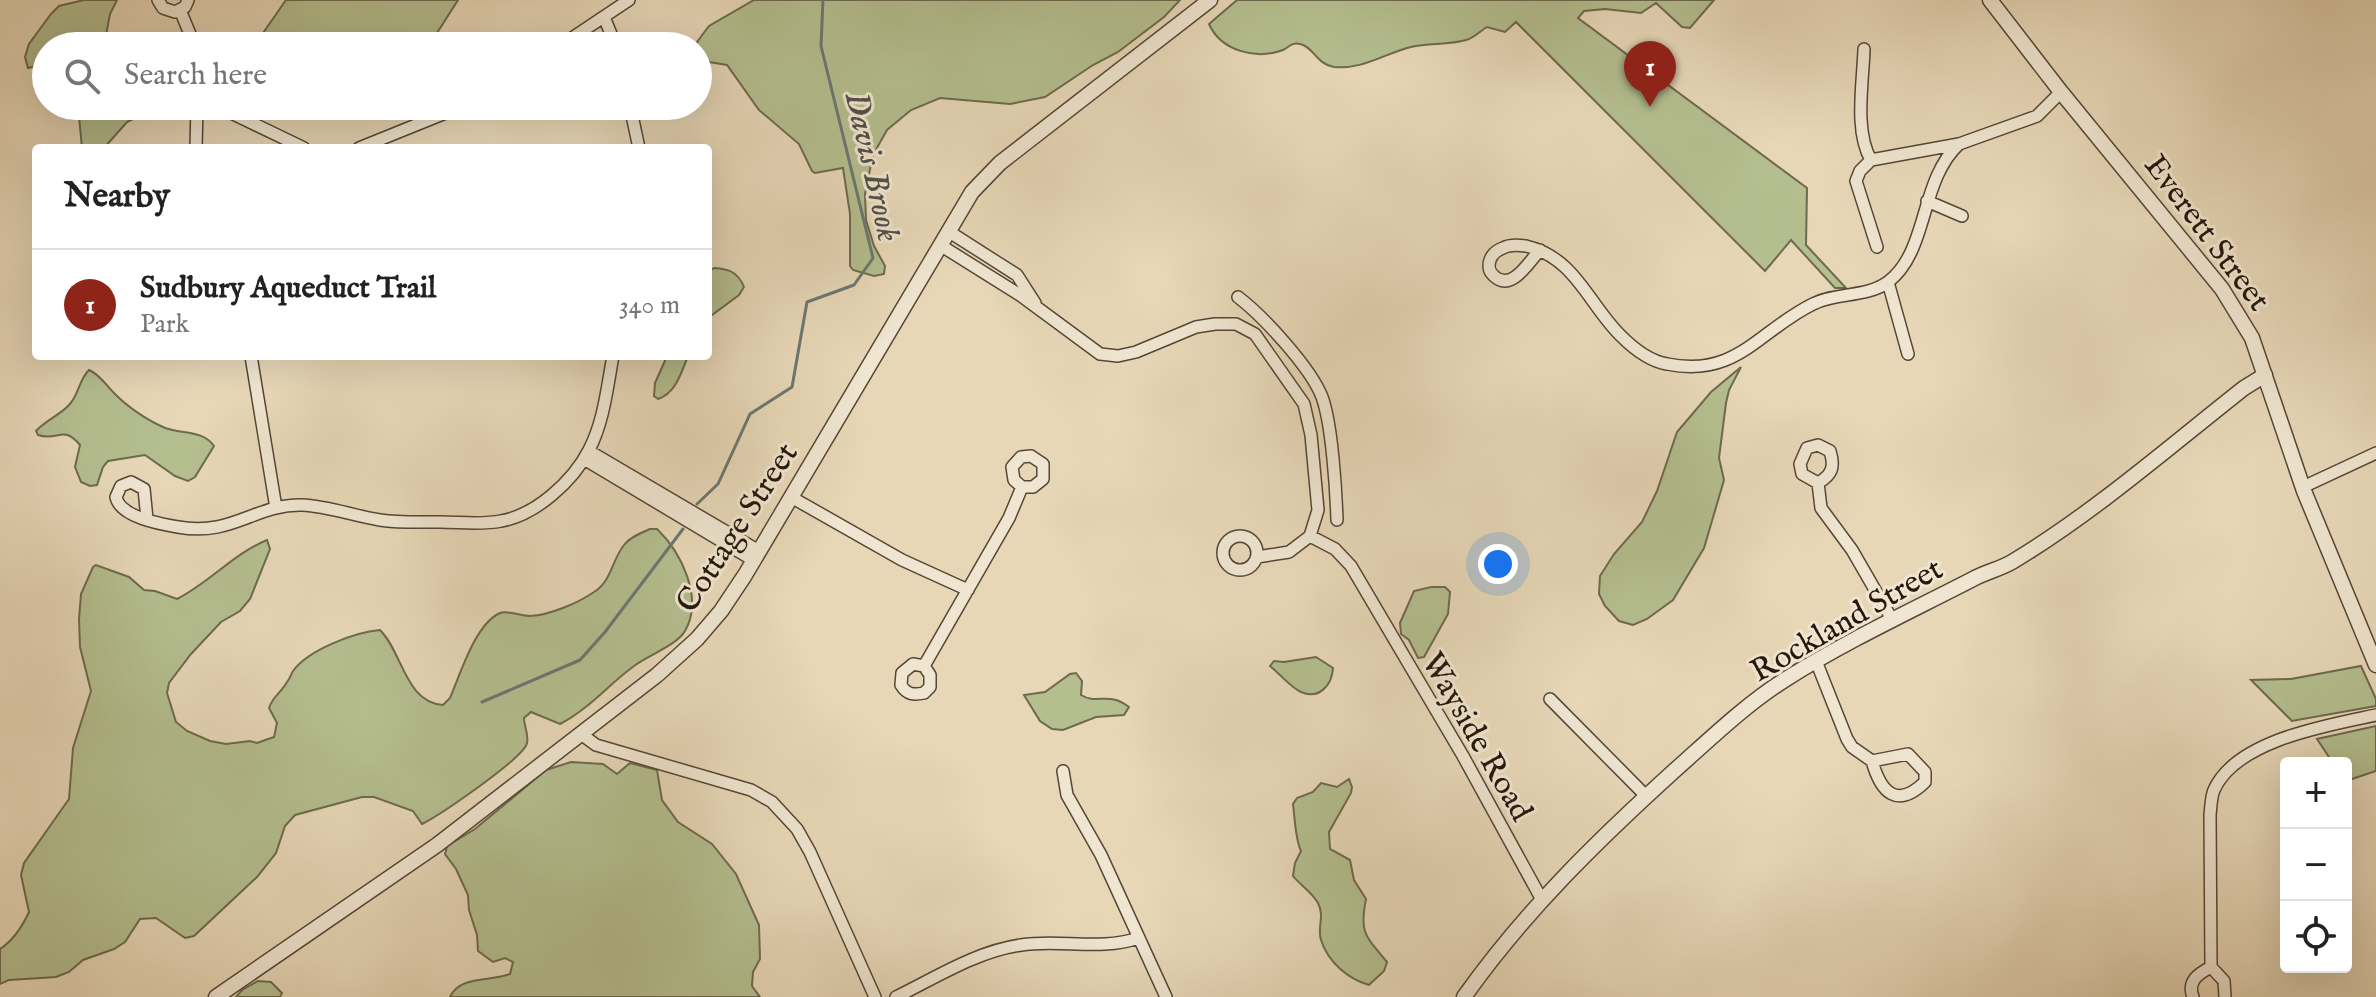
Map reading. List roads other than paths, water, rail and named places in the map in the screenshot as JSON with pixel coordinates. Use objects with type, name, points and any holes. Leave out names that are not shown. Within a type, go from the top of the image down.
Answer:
[{"type":"street","points":[[158,0],[168,11],[184,5],[191,32]]},
{"type":"street","points":[[581,32],[629,0]]},
{"type":"street","name":"Cottage Street","points":[[222,996],[425,853],[685,651],[721,611],[972,192],[1000,163],[1210,0]]},
{"type":"street","name":"Everett Street","points":[[1990,0],[2222,289],[2252,338],[2303,487],[2376,665]]},
{"type":"street","points":[[604,17],[610,32]]},
{"type":"street","points":[[1864,49],[1861,125],[1862,139],[1871,160]]},
{"type":"street","points":[[1877,247],[1856,181],[1860,171],[1871,160],[1959,144],[2037,116],[2061,92]]},
{"type":"street","points":[[196,144],[197,120]]},
{"type":"street","points":[[246,120],[296,144]]},
{"type":"street","points":[[369,144],[428,120]]},
{"type":"street","points":[[633,120],[638,144]]},
{"type":"street","points":[[1540,250],[1571,272],[1619,334],[1643,355],[1663,364],[1692,368],[1711,366],[1730,359],[1813,303],[1856,294],[1888,282],[1903,266],[1915,242],[1941,167],[1959,144]]},
{"type":"street","points":[[1927,201],[1962,216]]},
{"type":"street","points":[[948,231],[1017,275],[1039,309]]},
{"type":"street","points":[[940,245],[1039,309],[1100,354],[1118,356],[1136,352],[1196,327],[1236,324],[1255,334],[1304,404],[1311,435],[1318,510],[1310,536],[1289,552],[1257,557]]},
{"type":"street","points":[[1888,282],[1908,354]]},
{"type":"street","points":[[1238,297],[1268,322],[1322,397],[1337,520]]},
{"type":"street","points":[[1246,329],[1259,315]]},
{"type":"street","points":[[252,360],[276,508]]},
{"type":"street","points":[[147,519],[173,527],[208,530],[230,526],[276,508],[316,507],[405,522],[503,521],[529,511],[541,502],[586,455],[603,412],[612,360]]},
{"type":"street","name":"Rockland Street","points":[[1464,997],[1542,900],[1583,856],[1783,680],[1977,577],[2009,564],[2111,494],[2244,388],[2265,375]]},
{"type":"street","points":[[1304,404],[1322,397]]},
{"type":"street","points":[[2303,487],[2376,453]]},
{"type":"street","points":[[586,455],[756,555]]},
{"type":"street","points":[[1314,474],[1333,472]]},
{"type":"street","points":[[1818,483],[1821,508],[1852,550],[1893,621]]},
{"type":"street","points":[[924,666],[1009,518],[1022,487]]},
{"type":"street","points":[[791,497],[902,560],[968,590]]},
{"type":"street","name":"Wayside Road","points":[[1310,536],[1335,549],[1351,566],[1463,756],[1542,900]]},
{"type":"street","points":[[1816,661],[1847,739],[1852,747],[1872,761],[1877,779],[1887,792],[1912,795],[1925,782],[1925,772],[1908,754],[1872,761]]},
{"type":"street","points":[[1550,699],[1647,797]]},
{"type":"street","points":[[2225,997],[2224,981],[2211,967],[2210,815],[2213,792],[2223,774],[2257,751],[2302,731],[2376,715]]},
{"type":"street","points":[[581,734],[596,745],[751,790],[782,810],[810,852],[875,997]]},
{"type":"street","points":[[1063,771],[1067,795],[1101,855],[1166,997]]},
{"type":"street","points":[[896,997],[973,960],[1018,945],[1123,942],[1138,938]]},
{"type":"street","points":[[2193,997],[2193,980],[2211,967]]},
{"type":"waterway","name":"Davis Brook","points":[[697,504],[718,484],[750,414],[792,387],[807,302],[854,285],[873,258],[821,46],[823,0]]},
{"type":"waterway","name":"Davis Brook","points":[[482,702],[580,660],[683,529]]},
{"type":"place","name":"Sudbury Aqueduct Trail","points":[[1650,107]]}]
